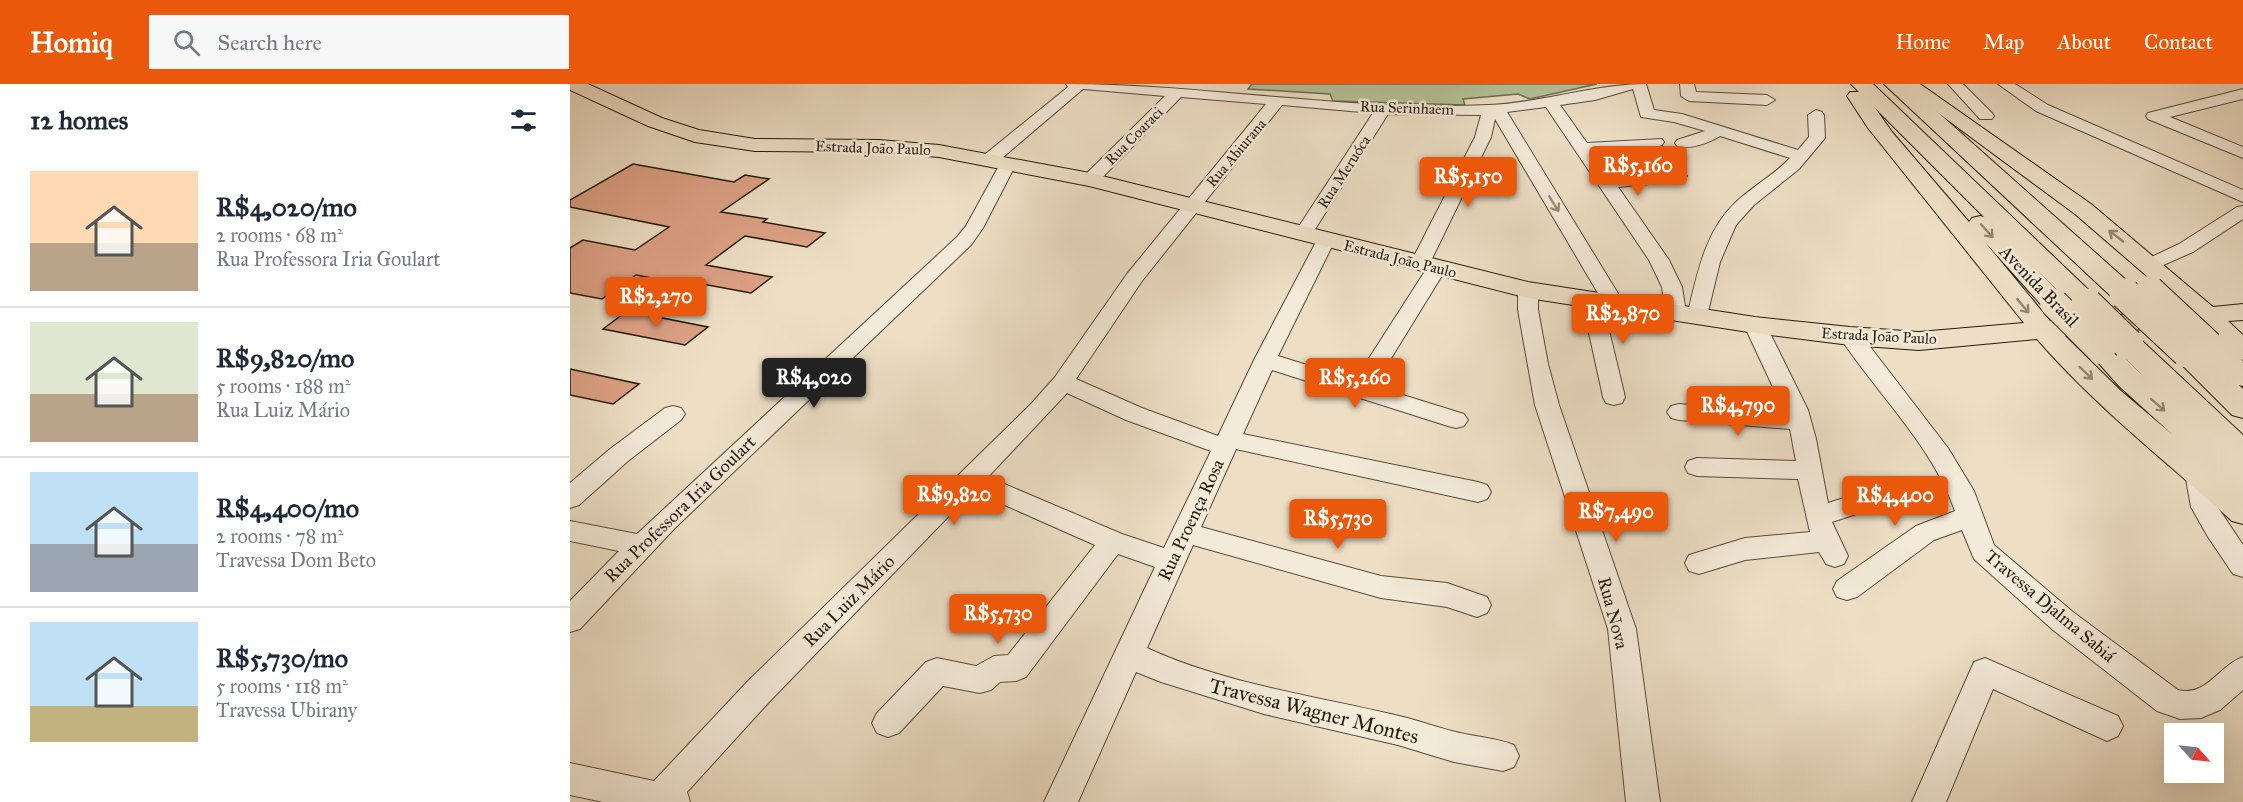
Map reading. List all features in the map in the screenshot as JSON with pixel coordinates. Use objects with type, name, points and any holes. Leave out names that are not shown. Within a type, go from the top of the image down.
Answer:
[{"type":"highway","points":[[1894,84],[2138,292],[2198,348],[2243,407]]},
{"type":"highway","name":"Avenida Brasil","points":[[1854,88],[2087,304],[2115,347],[2243,455]]},
{"type":"main road","name":"Estrada João Paulo","points":[[573,84],[672,129],[714,140],[755,145],[907,148],[999,162],[1090,180],[1528,290],[1755,325],[1850,336],[1919,340],[2045,331],[2243,312]]},
{"type":"main road","points":[[1908,84],[2138,292]]},
{"type":"main road","points":[[1908,84],[2152,264],[2208,315],[2243,351]]},
{"type":"main road","points":[[1854,88],[1874,124],[1919,175],[2004,284],[2045,331],[2096,382],[2243,512]]},
{"type":"main road","name":"Avenida Brasil","points":[[1854,88],[2054,303],[2115,347],[2129,379],[2243,481]]},
{"type":"main road","points":[[2198,348],[2243,377]]},
{"type":"street","name":"Rua Serinhaem","points":[[1073,84],[1383,109],[1494,110],[1595,95],[1632,84]]},
{"type":"street","points":[[1639,84],[1647,114],[1676,117],[1801,156]]},
{"type":"street","points":[[1687,84],[1689,96],[1767,100]]},
{"type":"street","points":[[1955,84],[1986,116]]},
{"type":"street","points":[[2004,84],[2042,108],[2243,197]]},
{"type":"street","points":[[2214,84],[2243,92]]},
{"type":"street","points":[[999,162],[1079,85]]},
{"type":"street","name":"Rua Coaraci","points":[[1090,180],[1178,92]]},
{"type":"street","points":[[2243,92],[2154,116],[2243,153]]},
{"type":"street","points":[[1726,98],[1734,118]]},
{"type":"street","name":"Rua Abiurana","points":[[1193,206],[1278,100]]},
{"type":"street","points":[[1550,101],[1665,272],[1687,315]]},
{"type":"street","name":"Rua Meruóca","points":[[1314,237],[1383,109]]},
{"type":"street","points":[[1494,110],[1512,136],[1604,303],[1614,397]]},
{"type":"street","points":[[1360,390],[1428,266],[1494,110]]},
{"type":"street","points":[[1687,315],[1713,252],[1735,213],[1789,170],[1817,138],[1816,115]]},
{"type":"street","points":[[1683,143],[1707,137],[1718,130]]},
{"type":"street","points":[[1483,136],[1512,136]]},
{"type":"street","points":[[1582,148],[1656,142]]},
{"type":"street","name":"Rua Professora Iria Goulart","points":[[570,620],[641,545],[964,242],[974,228],[999,162]]},
{"type":"street","points":[[1606,183],[1678,176]]},
{"type":"street","name":"Rua Luiz Mário","points":[[669,800],[759,691],[1024,427],[1063,382],[1134,278],[1193,206]]},
{"type":"street","points":[[2152,264],[2186,248],[2243,211]]},
{"type":"street","name":"Rua Proença Rosa","points":[[1061,802],[1265,360],[1314,237]]},
{"type":"street","name":"Rua Nova","points":[[1528,290],[1528,310],[1547,405],[1622,629],[1643,802]]},
{"type":"street","points":[[1755,325],[1800,422],[1808,470],[1826,538]]},
{"type":"street","name":"Travessa Djalma Sabiá","points":[[1850,336],[1939,454],[1961,491],[1983,551],[1998,566],[2109,658],[2176,705],[2193,707],[2207,702],[2243,670]]},
{"type":"street","points":[[1265,360],[1456,420]]},
{"type":"street","points":[[1063,382],[1134,414],[1226,443],[1478,492]]},
{"type":"street","points":[[1679,412],[1800,422]]},
{"type":"street","points":[[570,498],[619,455],[673,414]]},
{"type":"street","points":[[1697,467],[1808,470]]},
{"type":"street","points":[[2197,473],[2204,507],[2243,566]]},
{"type":"street","points":[[971,480],[1113,542],[1172,562]]},
{"type":"street","points":[[1699,563],[1745,549],[1826,538],[1902,489]]},
{"type":"street","points":[[1847,589],[1925,533],[1970,516]]},
{"type":"street","points":[[570,531],[641,545]]},
{"type":"street","points":[[1187,533],[1381,586],[1447,595],[1477,605]]},
{"type":"street","points":[[888,723],[937,671],[980,680],[994,669],[1016,668],[1113,542]]},
{"type":"street","name":"Travessa Wagner Montes","points":[[1129,654],[1180,675],[1264,700],[1398,730],[1454,747],[1503,756]]},
{"type":"street","points":[[1929,802],[1985,671],[2107,726]]},
{"type":"street","points":[[570,779],[669,800]]},
{"type":"green space","points":[[1252,84],[1597,84],[1530,99],[1518,94],[1463,99],[1465,105],[1333,101],[1330,94],[1248,89]]},
{"type":"building","points":[[633,164],[734,182],[745,175],[769,179],[721,212],[767,219],[763,222],[825,233],[807,247],[745,236],[706,265],[772,277],[751,293],[686,281],[682,284],[636,275],[602,299],[570,293],[570,248],[583,240],[635,250],[669,227],[570,207],[570,200]]},
{"type":"building","points":[[627,311],[708,327],[685,345],[603,329]]},
{"type":"building","points":[[570,369],[639,384],[613,404],[570,395]]}]
